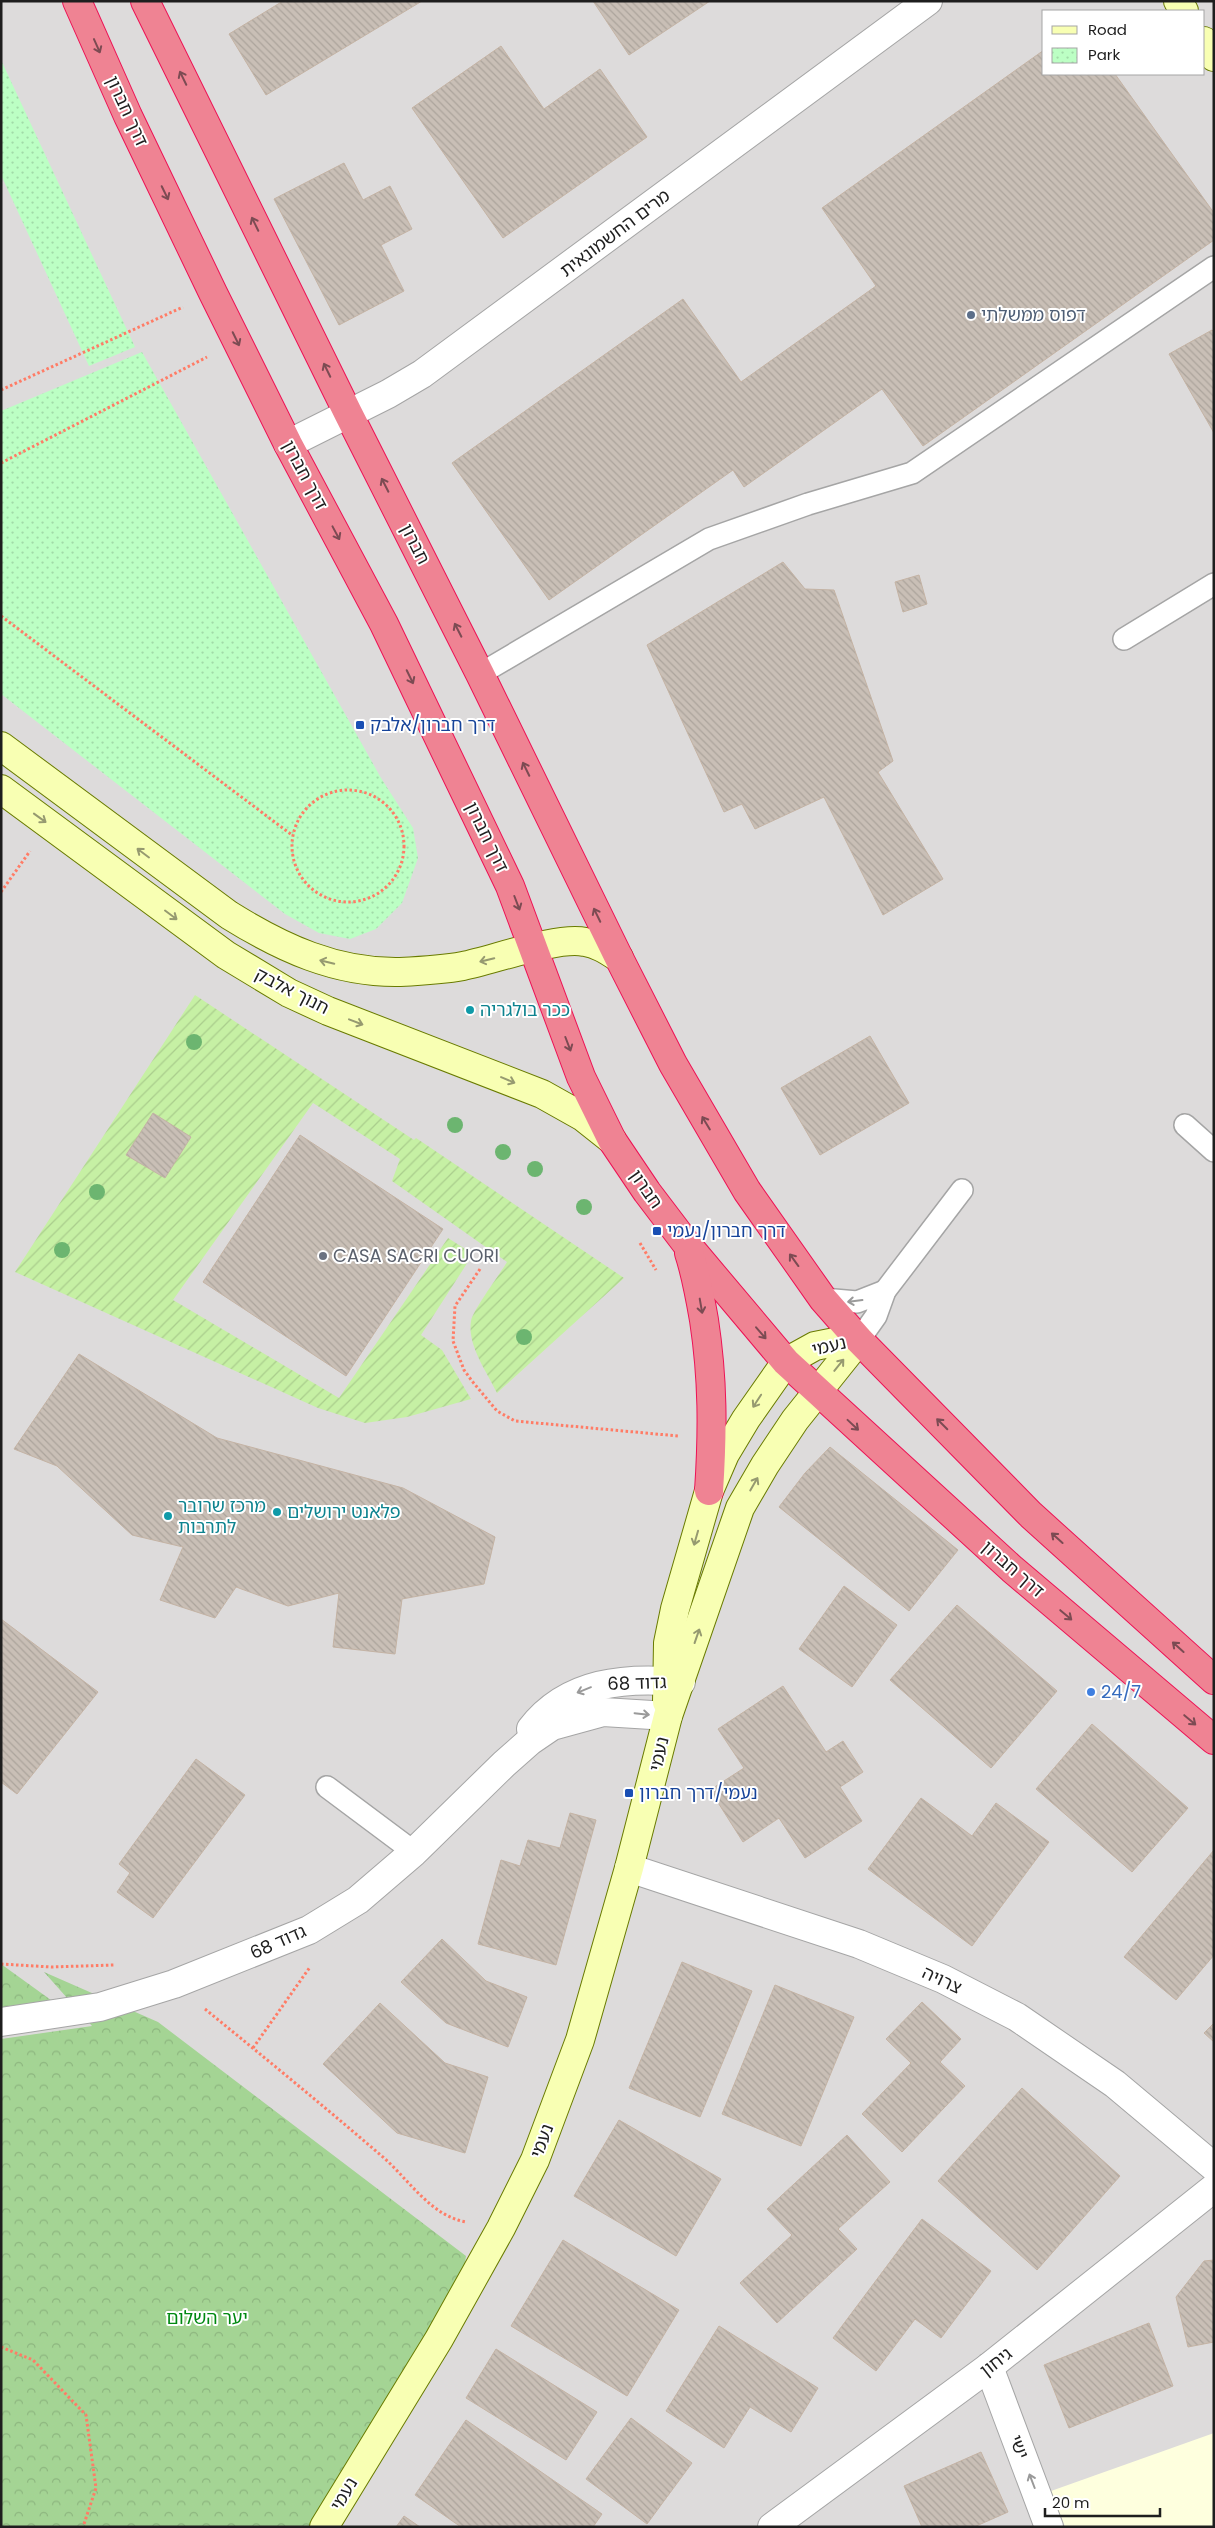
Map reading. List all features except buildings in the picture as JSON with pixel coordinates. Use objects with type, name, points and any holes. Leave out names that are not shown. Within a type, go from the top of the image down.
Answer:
[{"type":"highway","name":"דרך חברון","points":[[77,1],[128,116],[237,342],[288,444],[384,624],[510,886],[534,948]]},
{"type":"highway","points":[[145,1],[348,414]]},
{"type":"highway","name":"חברון","points":[[348,414],[480,674]]},
{"type":"highway","points":[[480,674],[673,1064],[708,1127],[752,1199],[823,1299],[859,1340],[1031,1514],[1214,1680]]},
{"type":"highway","name":"חברון","points":[[534,948],[581,1077],[612,1140],[647,1192],[685,1242],[786,1362],[818,1391]]},
{"type":"highway","points":[[685,1242],[694,1267],[711,1369],[713,1418],[709,1491]]},
{"type":"highway","name":"דרך חברון","points":[[818,1391],[1012,1569],[1214,1740]]},
{"type":"street","name":"מרים החשמונאית","points":[[288,444],[405,384],[458,349],[928,1]]},
{"type":"street","points":[[1205,43],[1214,57]]},
{"type":"street","name":"חנוך אלבק","points":[[1,746],[230,915],[269,940],[308,957],[354,969],[397,972],[463,966],[534,948],[564,942],[584,941],[602,947],[619,958]]},
{"type":"street","name":"חנוך אלבק","points":[[1,789],[226,955],[255,974],[328,1011],[542,1094],[583,1117],[612,1140]]},
{"type":"street","name":"נעמי","points":[[674,1681],[668,1643],[675,1609],[709,1491],[725,1454],[746,1419],[786,1362],[815,1346],[845,1340],[859,1340]]},
{"type":"street","name":"נעמי","points":[[324,2527],[439,2339],[501,2228],[535,2160],[580,2040],[629,1868],[668,1716],[674,1681],[740,1508],[765,1465],[818,1391],[859,1340]]},
{"type":"street","name":"גדוד 68","points":[[504,1764],[534,1725],[553,1706],[578,1692],[600,1684],[623,1680],[674,1681]]},
{"type":"street","name":"גדוד 68","points":[[1,2022],[100,2007],[174,1984],[309,1930],[358,1900],[414,1852],[504,1764],[530,1741],[552,1726],[584,1715],[617,1711],[668,1716]]},
{"type":"street","name":"צרויה","points":[[629,1868],[859,1944],[943,1979],[1017,2017],[1115,2084],[1214,2167]]},
{"type":"street","name":"גיחון","points":[[772,2527],[990,2367],[1214,2188]]},
{"type":"street","name":"ישי","points":[[990,2367],[1049,2527]]},
{"type":"lane","points":[[480,674],[709,539],[808,504],[912,473],[1214,267]]},
{"type":"lane","points":[[1124,638],[1214,584]]},
{"type":"lane","points":[[1185,1125],[1214,1151]]},
{"type":"lane","points":[[859,1340],[876,1316],[885,1291],[962,1190]]},
{"type":"lane","points":[[823,1299],[857,1302],[885,1291]]},
{"type":"lane","points":[[327,1787],[414,1852]]},
{"type":"path","points":[[1,390],[213,293]]},
{"type":"path","points":[[1,463],[237,342]]},
{"type":"path","points":[[1,616],[292,835]]},
{"type":"path","points":[[348,789],[367,792],[384,802],[397,816],[404,835],[404,854],[397,873],[386,888],[371,898],[354,903],[337,902],[321,897],[297,873],[291,854],[292,835],[299,817],[312,802],[328,792],[348,789]]},
{"type":"path","points":[[1,892],[50,825]]},
{"type":"path","points":[[31,850],[38,855]]},
{"type":"path","points":[[638,1239],[657,1271]]},
{"type":"path","points":[[480,1269],[455,1306],[452,1341],[464,1370],[497,1411],[515,1422],[678,1438]]},
{"type":"path","points":[[253,2048],[314,1962]]},
{"type":"path","points":[[1,1964],[51,1967],[115,1965]]},
{"type":"path","points":[[174,1984],[385,2159],[432,2205],[455,2220],[501,2228]]},
{"type":"path","points":[[1,2347],[33,2360],[86,2415],[96,2488],[84,2527]]},
{"type":"shaded area","points":[[1,1],[1214,1],[1214,2527],[1,2527]]},
{"type":"shaded area","points":[[1214,2433],[1214,2527],[1065,2527],[1051,2491]]},
{"type":"green space","points":[[1,60],[135,347],[89,366],[1,175]]},
{"type":"green space","points":[[142,352],[381,778],[413,828],[418,858],[402,903],[376,929],[350,939],[319,933],[285,914],[1,694],[1,411]]},
{"type":"green space","points":[[195,995],[414,1140],[416,1138],[624,1278],[497,1393],[475,1349],[472,1339],[471,1321],[481,1301],[507,1262],[392,1181],[400,1159],[313,1103],[173,1300],[339,1398],[448,1238],[473,1254],[421,1335],[442,1350],[471,1399],[407,1417],[365,1423],[318,1408],[15,1272]]},
{"type":"green space","points":[[1,1964],[62,2008],[1,2011]]},
{"type":"green space","name":"יער השלום","points":[[44,1972],[158,2022],[466,2256],[461,2289],[318,2527],[1,2527],[1,2039],[92,2026]]},
{"type":"place","name":"דפוס ממשלתי","points":[[971,315]]},
{"type":"place","name":"דרך חברון/אלבק","points":[[360,725]]},
{"type":"place","name":"ככר בולגריה","points":[[470,1010]]},
{"type":"place","name":"דרך חברון/נעמי","points":[[657,1231]]},
{"type":"place","name":"CASA SACRI CUORI","points":[[323,1256]]},
{"type":"place","name":"פלאנט ירושלים","points":[[277,1512]]},
{"type":"place","name":"מרכז שרובר לתרבות","points":[[168,1516]]},
{"type":"place","name":"24/7","points":[[1091,1692]]},
{"type":"place","name":"נעמי/דרך חברון","points":[[629,1793]]}]
